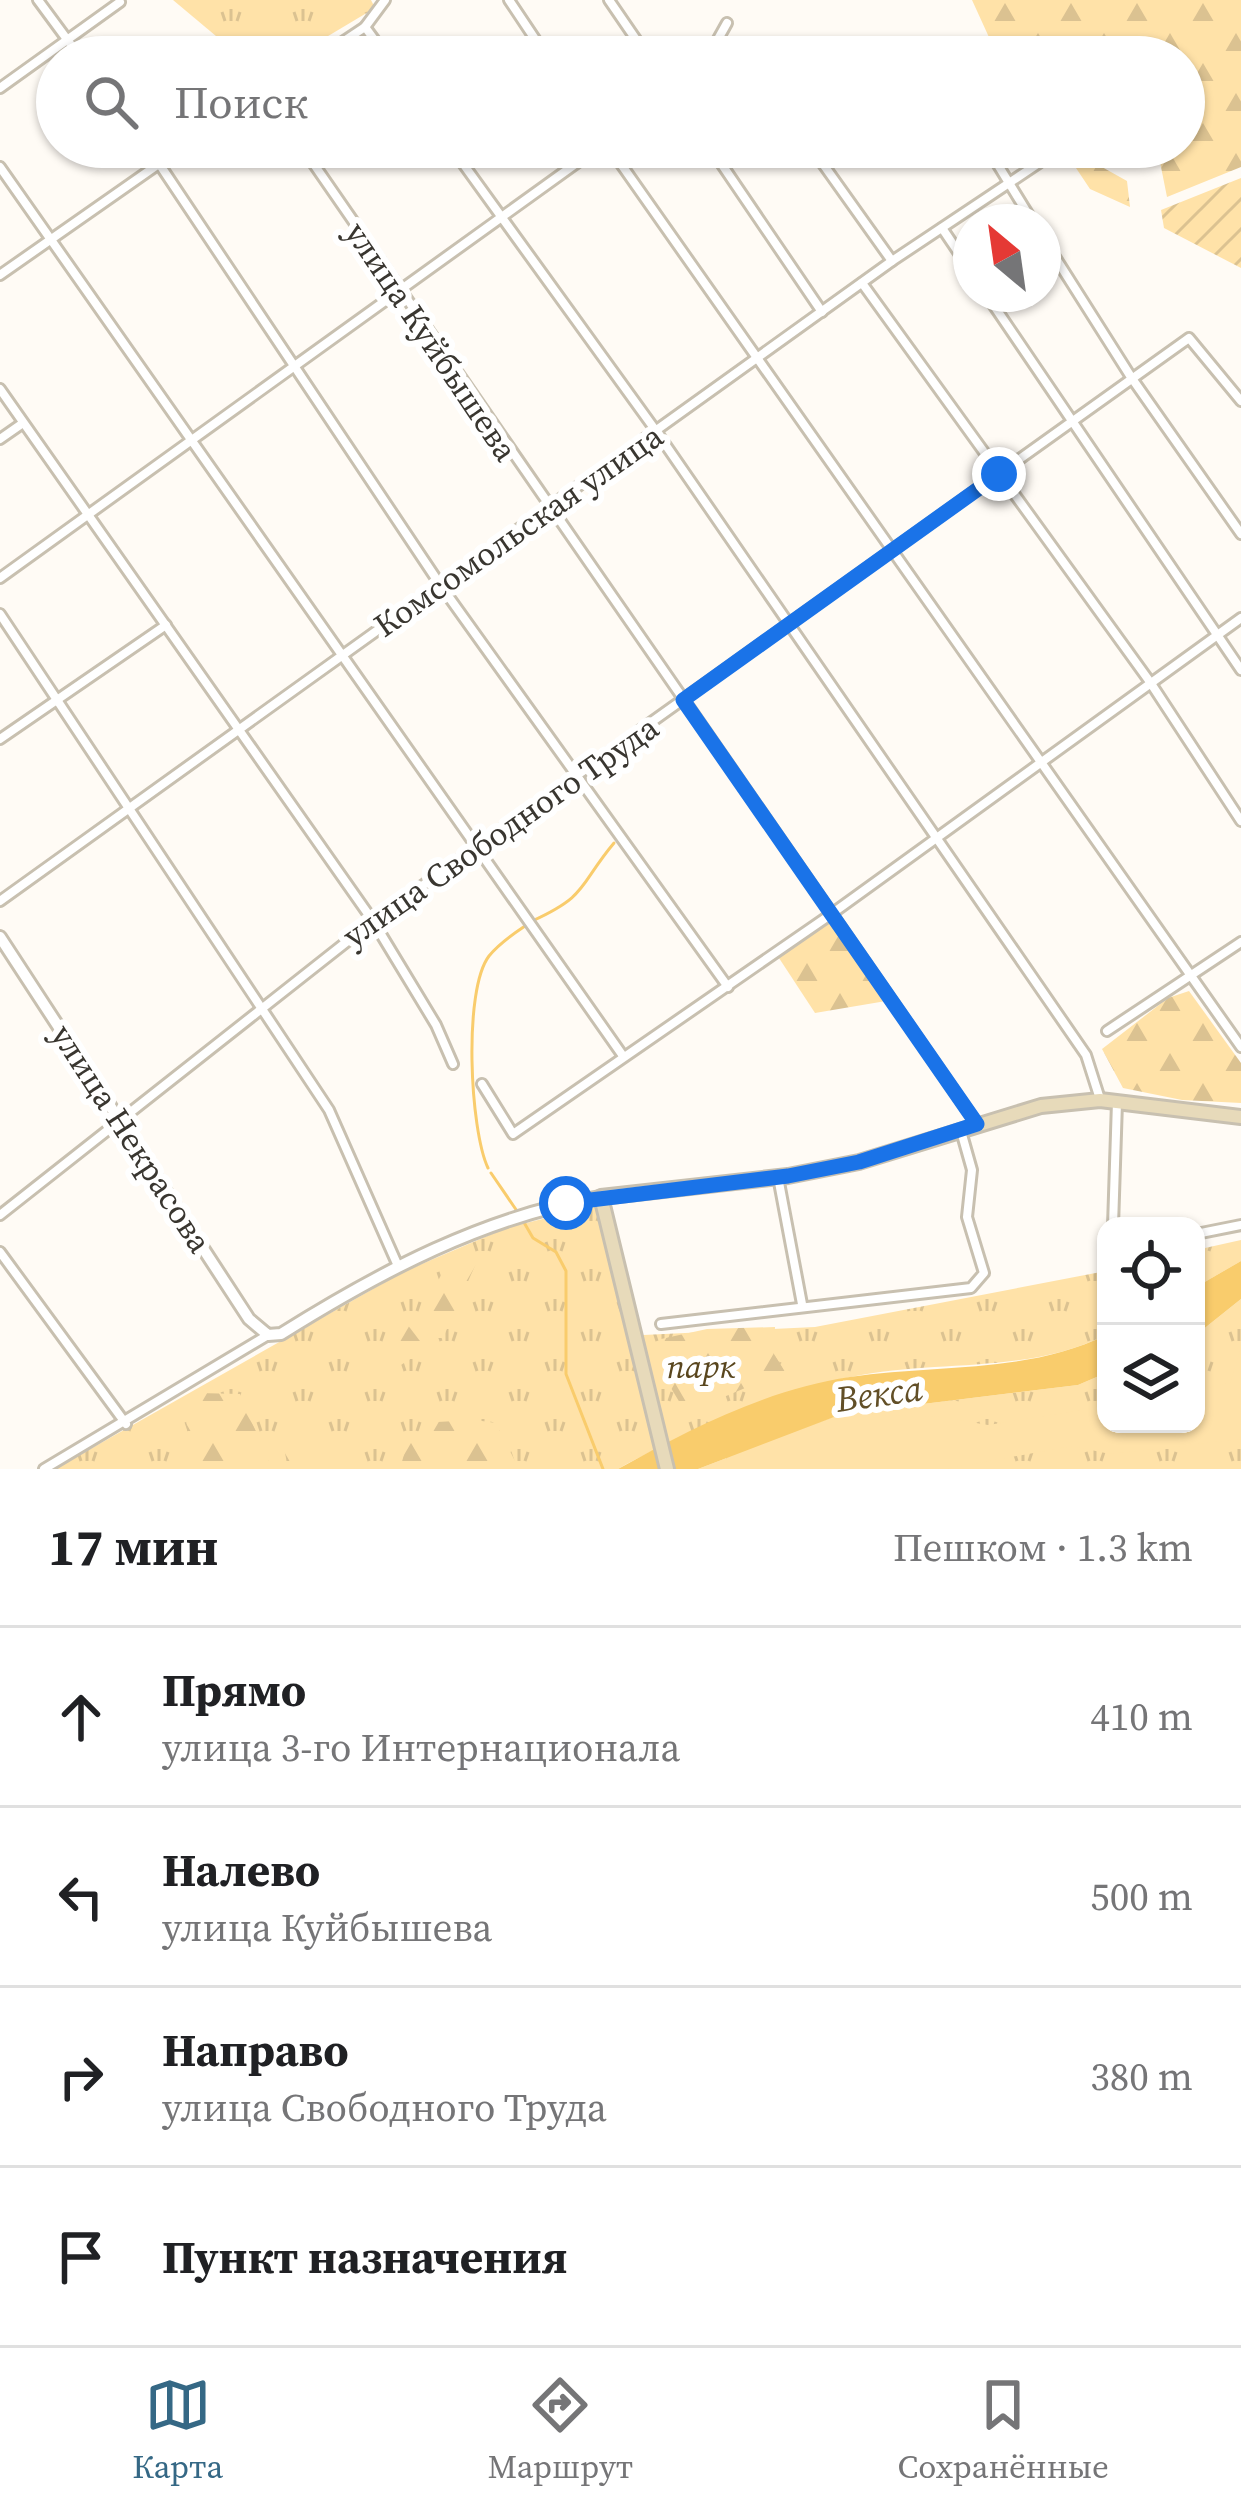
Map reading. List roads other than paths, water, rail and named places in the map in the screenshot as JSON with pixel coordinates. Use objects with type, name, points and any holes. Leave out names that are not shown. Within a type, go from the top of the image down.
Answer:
[{"type":"main road","points":[[667,1469],[601,1197],[778,1177],[859,1162],[1040,1106],[1100,1100],[1241,1117]]},
{"type":"street","points":[[38,0],[63,36]]},
{"type":"street","points":[[352,36],[386,0]]},
{"type":"street","points":[[509,0],[534,36]]},
{"type":"street","points":[[609,0],[634,36]]},
{"type":"street","points":[[75,36],[120,2]]},
{"type":"street","points":[[720,36],[728,23]]},
{"type":"street","points":[[365,27],[372,36]]},
{"type":"street","points":[[0,88],[36,63]]},
{"type":"street","points":[[0,167],[623,1056]]},
{"type":"street","points":[[0,275],[156,168]]},
{"type":"street","points":[[162,168],[441,586],[728,987]]},
{"type":"street","name":"улица Куйбышева","points":[[316,168],[396,291],[977,1124]]},
{"type":"street","points":[[466,168],[656,431],[1086,1055],[1100,1100]]},
{"type":"street","points":[[0,578],[569,168]]},
{"type":"street","points":[[623,168],[1241,1047]]},
{"type":"street","points":[[724,168],[822,312]]},
{"type":"street","points":[[825,168],[892,261]]},
{"type":"street","points":[[1000,168],[1022,204]]},
{"type":"street","name":"Комсомольская улица","points":[[0,901],[892,261],[1032,168]]},
{"type":"street","points":[[942,228],[953,244]]},
{"type":"street","points":[[1061,266],[1131,377],[1241,534]]},
{"type":"street","points":[[862,283],[1150,682],[1241,820]]},
{"type":"street","points":[[998,312],[1241,670]]},
{"type":"street","name":"улица Свободного Труда","points":[[0,1215],[246,1024],[262,1003],[373,921],[1189,338],[1241,401]]},
{"type":"street","points":[[0,389],[373,921],[436,1025],[453,1064]]},
{"type":"street","points":[[0,439],[23,422]]},
{"type":"street","points":[[0,614],[329,1110],[398,1267]]},
{"type":"street","points":[[482,1084],[513,1134],[830,915],[1241,618]]},
{"type":"street","points":[[0,740],[166,625]]},
{"type":"street","name":"улица Некрасова","points":[[0,937],[249,1319],[268,1336]]},
{"type":"street","points":[[1107,1031],[1241,943]]},
{"type":"street","points":[[1113,1217],[1117,1102]]},
{"type":"street","points":[[661,1324],[802,1304],[971,1288],[985,1273],[967,1217],[972,1170],[961,1130]]},
{"type":"street","points":[[778,1177],[802,1304]]},
{"type":"street","points":[[44,1469],[268,1336],[281,1334],[398,1267],[536,1210],[601,1197]]},
{"type":"street","points":[[1205,1232],[1241,1226]]},
{"type":"street","points":[[0,1252],[126,1424]]},
{"type":"water","points":[[1241,1261],[1241,1299],[1205,1328],[1205,1325],[1205,1282]]},
{"type":"water","name":"Векса","points":[[1097,1339],[1097,1377],[1078,1385],[842,1414],[698,1469],[618,1469],[701,1425],[819,1383],[1013,1362]]},
{"type":"waterway","points":[[532,921],[574,896],[614,843]]},
{"type":"waterway","points":[[488,1168],[474,1093],[475,998],[489,956],[525,926]]},
{"type":"waterway","points":[[491,1173],[517,1211]]},
{"type":"waterway","points":[[522,1219],[533,1238],[556,1252],[566,1271],[566,1374],[603,1469]]},
{"type":"park label","name":"парк","points":[[701,1366]]}]
